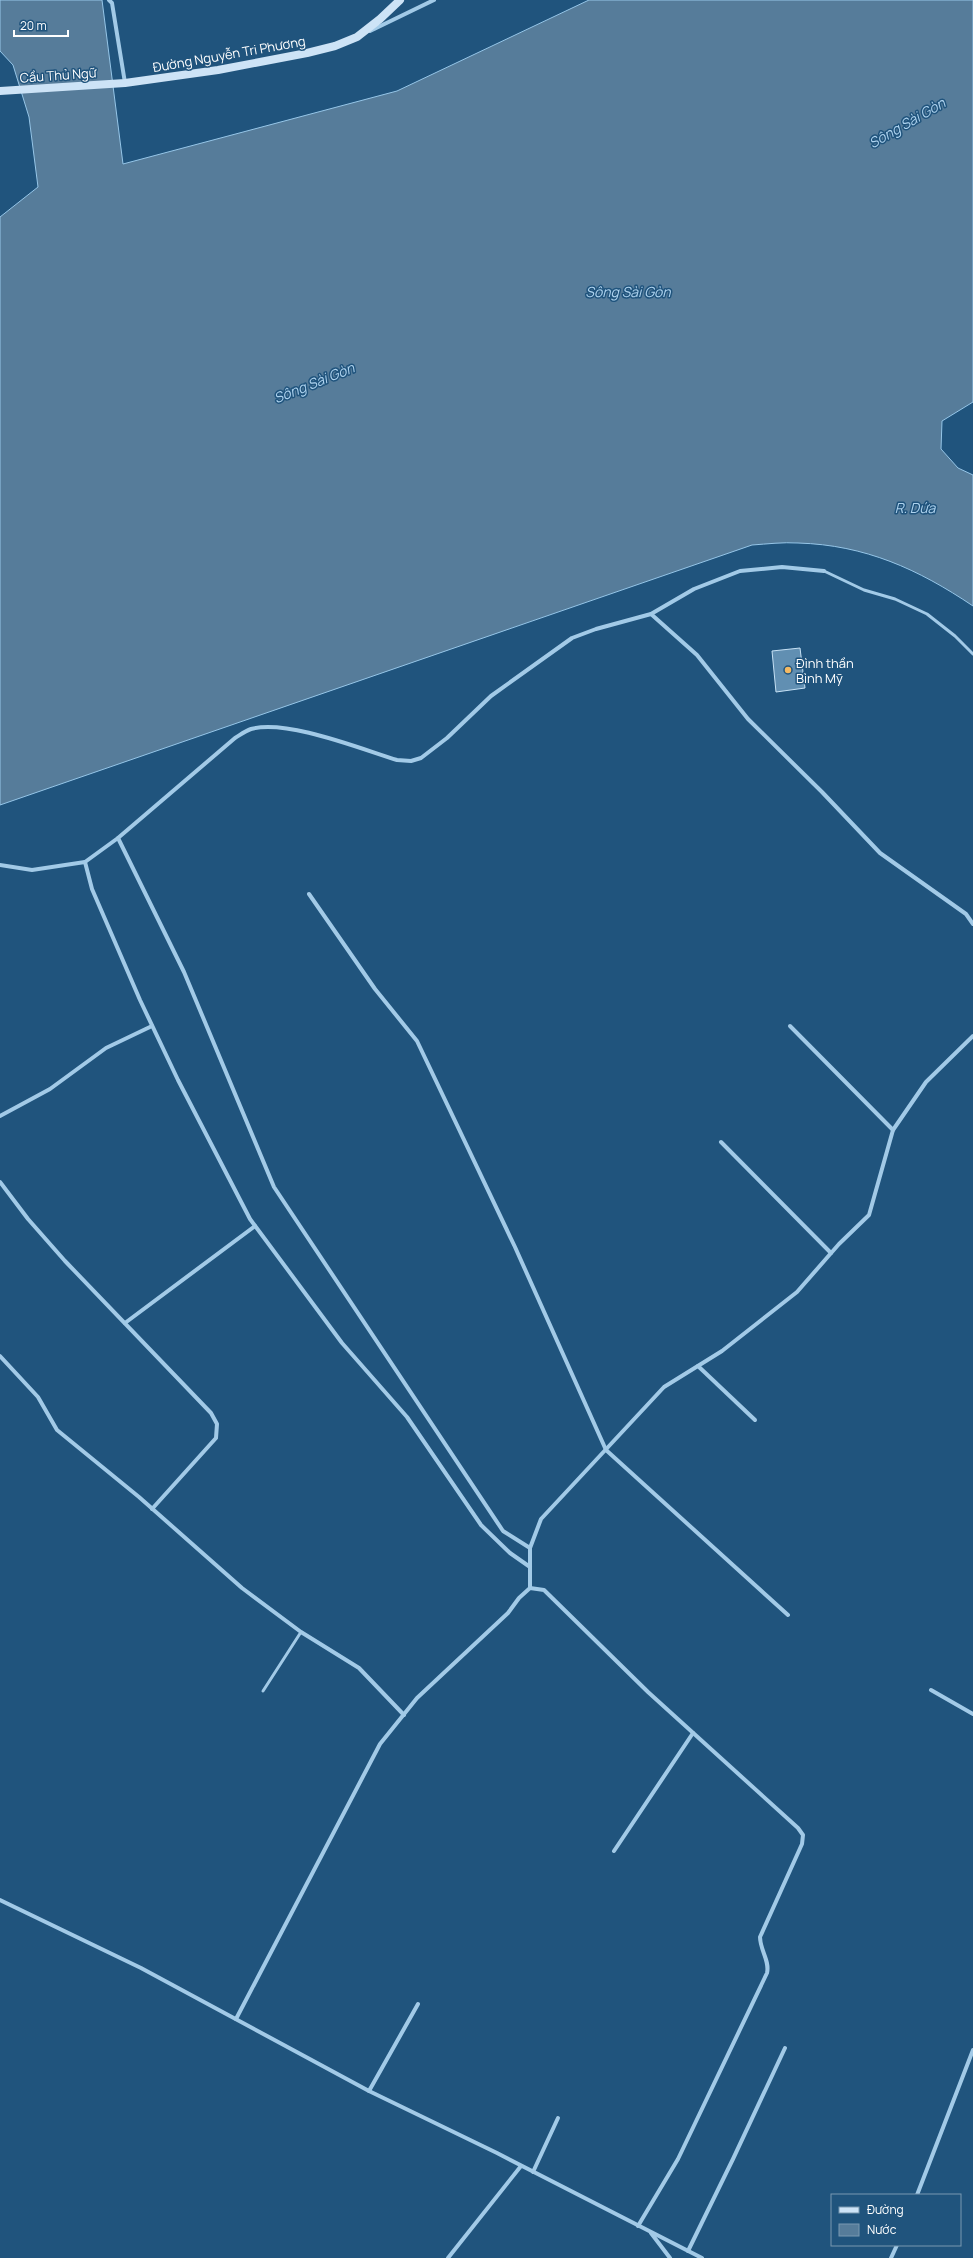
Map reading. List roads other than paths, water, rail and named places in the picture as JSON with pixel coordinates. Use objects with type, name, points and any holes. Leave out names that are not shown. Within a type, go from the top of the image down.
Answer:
[{"type":"street","name":"Đường Nguyễn Tri Phương","points":[[122,83],[268,62],[335,46],[357,37],[380,19],[400,0]]},
{"type":"street","points":[[357,37],[434,0]]},
{"type":"street","points":[[112,1],[122,83]]},
{"type":"street","name":"Cầu Thủ Ngữ","points":[[0,91],[122,83]]},
{"type":"street","points":[[0,865],[32,870],[85,862],[118,838],[235,738],[250,729],[271,727],[297,730],[397,760],[411,761],[421,758],[447,738],[491,696],[572,638],[596,629],[651,614],[694,589],[740,571],[782,567],[824,571]]},
{"type":"street","points":[[651,614],[697,655],[748,719],[822,792],[880,853],[966,914],[973,924]]},
{"type":"street","points":[[118,838],[184,972],[274,1187],[503,1531],[530,1548]]},
{"type":"street","points":[[85,862],[92,889],[152,1026],[181,1087],[255,1226],[342,1343],[407,1417],[481,1525],[510,1552],[530,1567]]},
{"type":"street","points":[[309,894],[375,989],[417,1041],[515,1247],[606,1450],[788,1615]]},
{"type":"street","points":[[0,1116],[50,1089],[106,1048],[152,1026]]},
{"type":"street","points":[[790,1026],[893,1130]]},
{"type":"street","points":[[236,2019],[380,1744],[417,1698],[508,1613],[519,1598],[530,1588],[530,1548],[541,1519],[664,1387],[722,1351],[797,1292],[831,1253],[869,1215],[893,1130],[926,1082],[973,1036]]},
{"type":"street","points":[[721,1142],[831,1253]]},
{"type":"street","points":[[0,1182],[28,1219],[211,1413],[217,1424],[216,1438],[152,1509]]},
{"type":"street","points":[[125,1323],[255,1226]]},
{"type":"street","points":[[0,1356],[38,1397],[57,1430],[152,1509],[242,1588],[302,1632],[359,1668],[404,1715]]},
{"type":"street","points":[[698,1366],[755,1420]]},
{"type":"street","points":[[530,1588],[544,1590],[693,1733],[798,1828],[803,1835],[802,1844],[760,1937],[761,1947],[767,1966],[767,1973],[678,2159],[638,2226]]},
{"type":"street","points":[[931,1690],[973,1714]]},
{"type":"street","points":[[614,1851],[693,1733]]},
{"type":"street","points":[[0,1900],[141,1968],[369,2091],[702,2258]]},
{"type":"street","points":[[369,2091],[418,2004]]},
{"type":"street","points":[[688,2251],[734,2159],[784,2048]]},
{"type":"street","points":[[917,2194],[973,2050]]},
{"type":"street","points":[[533,2172],[558,2118]]},
{"type":"street","points":[[448,2258],[521,2166]]},
{"type":"street","points":[[650,2232],[670,2258]]},
{"type":"street","points":[[891,2258],[897,2246]]},
{"type":"lane","points":[[824,571],[864,590],[895,599],[927,614],[955,636],[973,654]]},
{"type":"lane","points":[[263,1691],[302,1632]]},
{"type":"water","name":"Sông Sài Gòn","points":[[0,0],[102,0],[123,164],[397,91],[589,0],[973,0],[973,402],[942,421],[941,449],[958,468],[973,475],[973,606],[911,570],[868,554],[846,548],[798,543],[752,545],[0,805],[0,217],[38,187],[29,117],[13,65],[0,51]]},
{"type":"place","name":"Đình thần Bình Mỹ","points":[[788,670]]},
{"type":"water label","name":"R. Dứa","points":[[915,508]]}]
